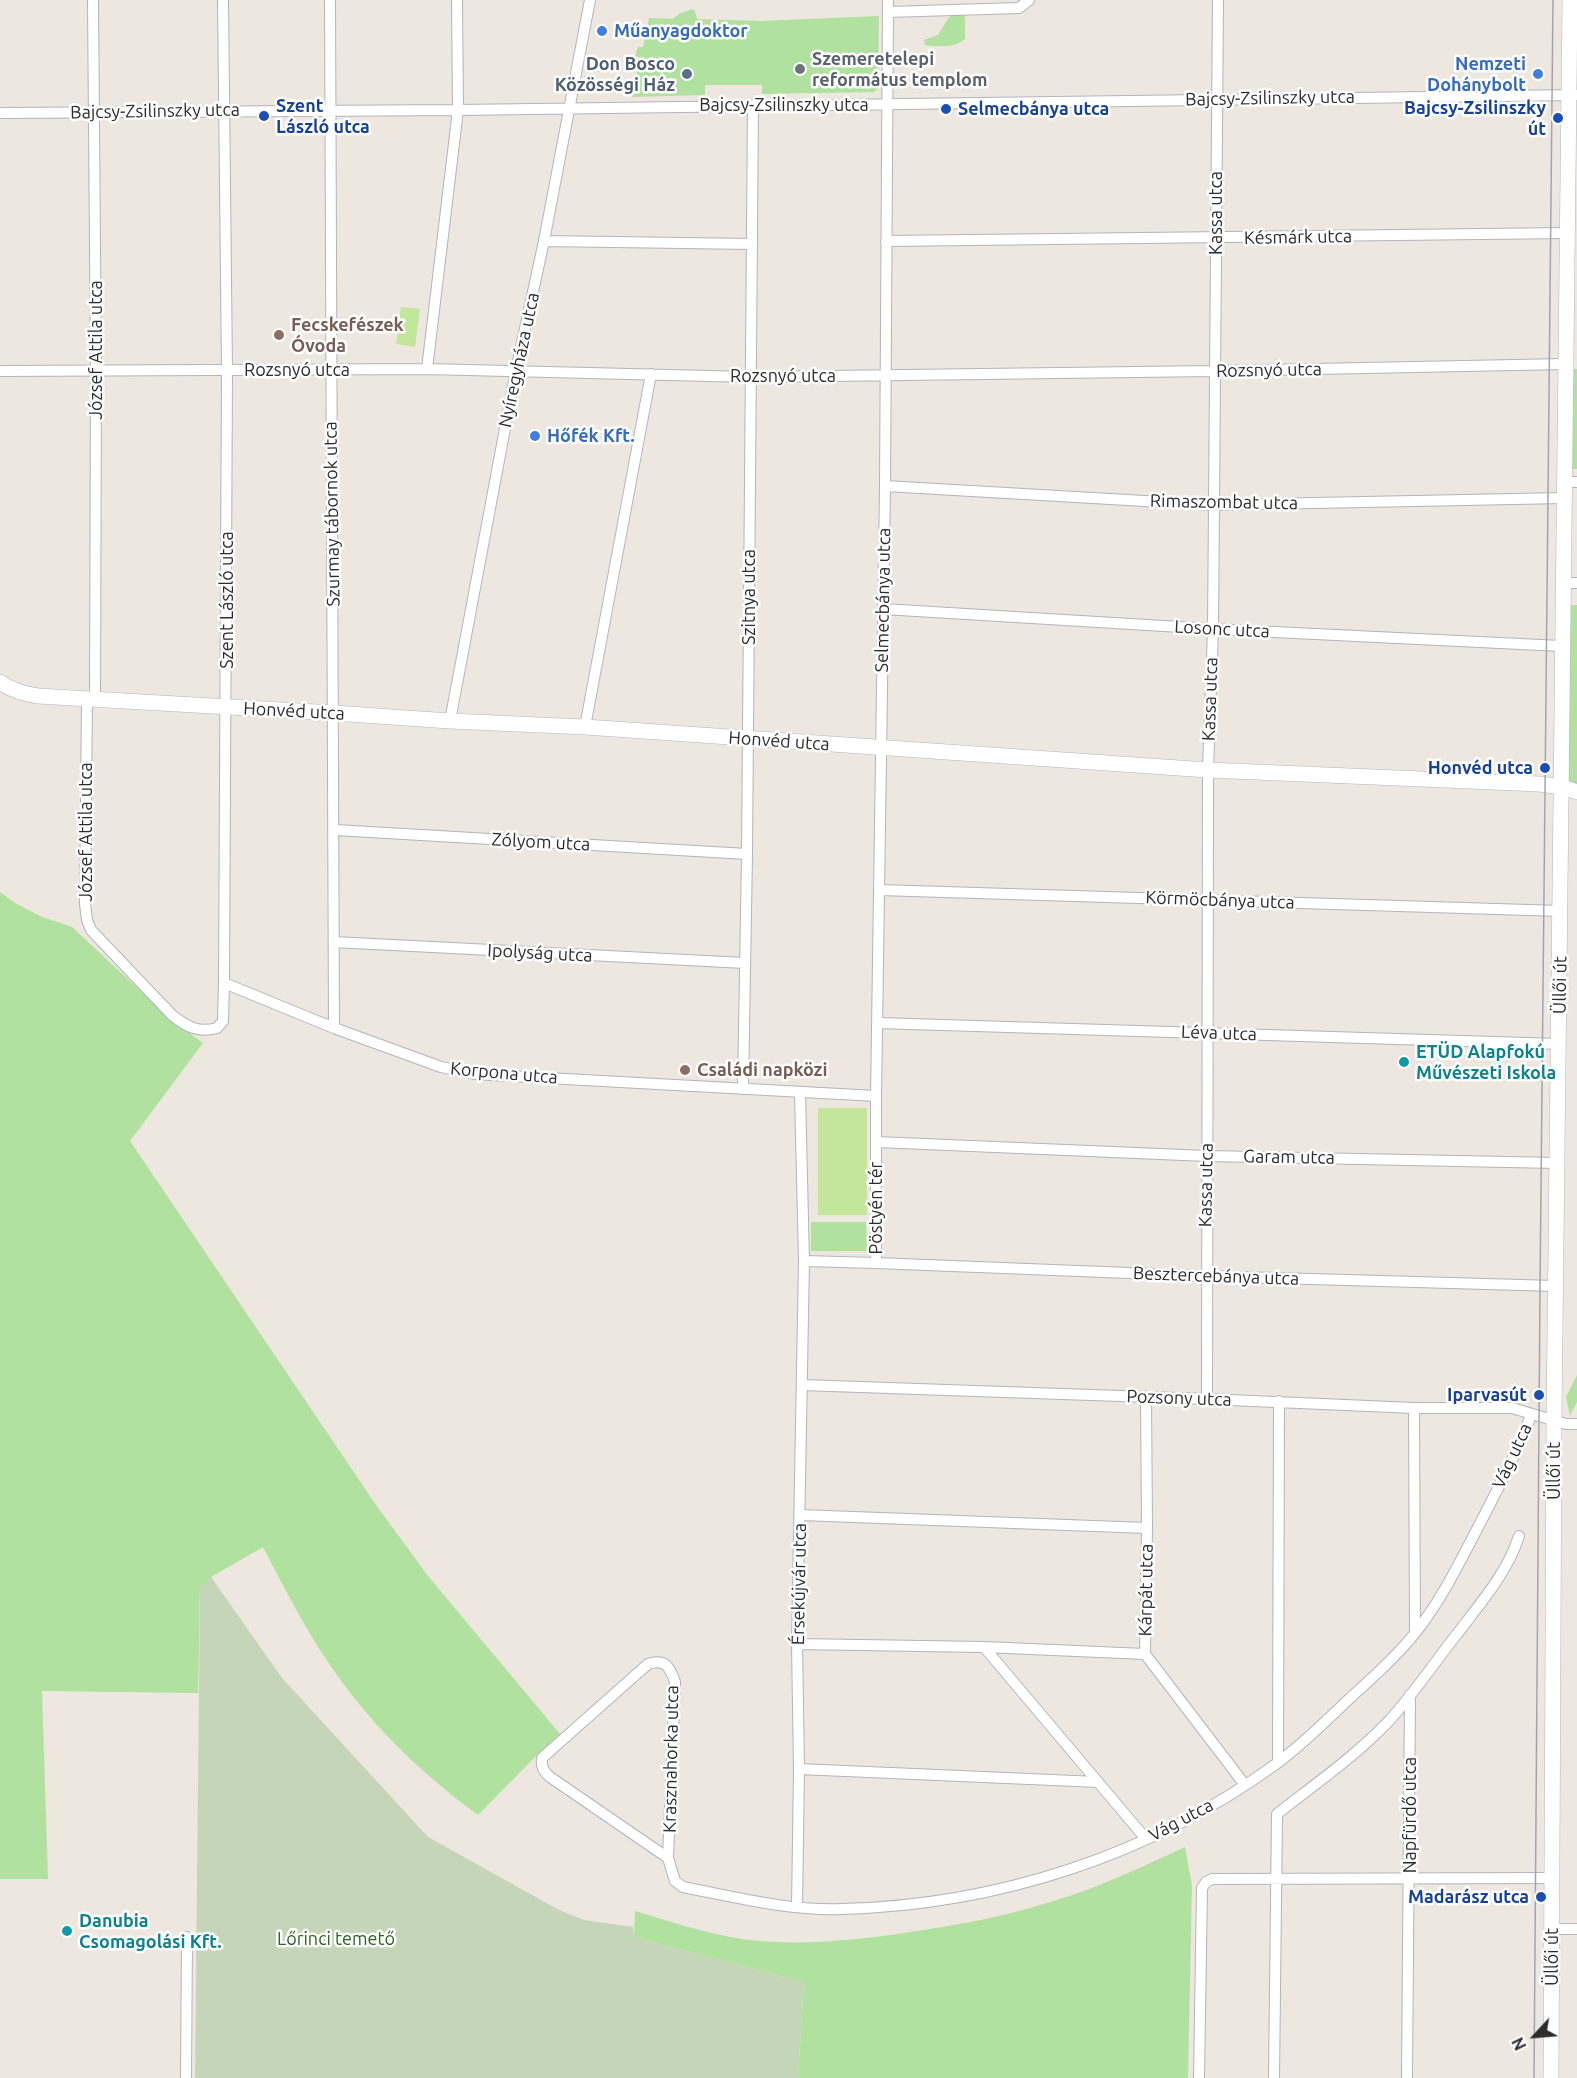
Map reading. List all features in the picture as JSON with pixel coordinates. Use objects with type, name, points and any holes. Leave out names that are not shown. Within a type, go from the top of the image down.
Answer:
[{"type":"main road","name":"Üllői út","points":[[1551,2078],[1554,1420],[1562,787],[1561,646],[1570,583],[1566,364],[1567,233],[1573,95],[1570,0]]},
{"type":"main road","name":"Honvéd utca","points":[[0,682],[8,688],[25,694],[91,700],[585,727],[1208,770],[1562,787],[1577,792]]},
{"type":"street","name":"József Attila utca","points":[[93,0],[96,369],[91,700],[85,904],[87,920],[91,930],[172,1015],[186,1026],[197,1030],[217,1028],[223,1021],[224,983]]},
{"type":"street","name":"Szent László utca","points":[[223,0],[227,370],[224,983]]},
{"type":"street","name":"Szurmay tábornok utca","points":[[330,0],[334,1028]]},
{"type":"street","points":[[427,369],[458,110],[457,0]]},
{"type":"street","name":"Nyíregyháza utca","points":[[450,721],[516,370],[544,241],[590,0]]},
{"type":"street","name":"Selmecbánya utca","points":[[876,1096],[879,1023],[885,486],[888,0]]},
{"type":"street","points":[[888,12],[1019,8],[1029,0]]},
{"type":"street","name":"Kassa utca","points":[[1207,1399],[1205,1276],[1208,770],[1213,629],[1218,0]]},
{"type":"street","name":"Bajcsy-Zsilinszky utca","points":[[0,113],[458,110],[1573,95]]},
{"type":"street","name":"Szitnya utca","points":[[743,1089],[753,105]]},
{"type":"street","name":"Késmárk utca","points":[[886,242],[1567,233]]},
{"type":"street","points":[[544,241],[752,244]]},
{"type":"street","name":"Rozsnyó utca","points":[[0,371],[427,369],[750,377],[1566,364]]},
{"type":"street","points":[[585,727],[651,374]]},
{"type":"street","name":"Rimaszombat utca","points":[[885,486],[1214,505],[1568,488]]},
{"type":"street","name":"Losonc utca","points":[[883,609],[1213,629],[1561,646]]},
{"type":"street","name":"Zólyom utca","points":[[335,830],[747,854]]},
{"type":"street","name":"Körmöcbánya utca","points":[[879,890],[1561,911]]},
{"type":"street","name":"Ipolyság utca","points":[[334,942],[745,963]]},
{"type":"street","name":"Korpona utca","points":[[224,983],[334,1028],[441,1067],[474,1074],[800,1093]]},
{"type":"street","name":"Léva utca","points":[[879,1023],[1559,1044]]},
{"type":"street","points":[[804,1261],[800,1093],[876,1096]]},
{"type":"street","name":"Pöstyén tér","points":[[804,1261],[876,1263],[876,1096]]},
{"type":"street","name":"Garam utca","points":[[877,1142],[1207,1156],[1558,1163]]},
{"type":"street","name":"Érsekújvár utca","points":[[797,1907],[799,1769],[797,1644],[804,1261]]},
{"type":"street","name":"Besztercebánya utca","points":[[876,1263],[1205,1276],[1556,1286]]},
{"type":"street","name":"Pozsony utca","points":[[802,1385],[1279,1401],[1414,1408],[1512,1408],[1566,1424],[1577,1424]]},
{"type":"street","name":"Kárpát utca","points":[[1146,1397],[1145,1654],[1245,1785]]},
{"type":"street","points":[[1278,1763],[1279,1401]]},
{"type":"street","points":[[1414,1408],[1415,1634]]},
{"type":"street","name":"Vág utca","points":[[668,1858],[675,1881],[683,1887],[797,1907],[840,1909],[949,1899],[1004,1888],[1074,1869],[1146,1839],[1245,1785],[1278,1763],[1388,1663],[1415,1634],[1439,1601],[1453,1576],[1519,1446],[1531,1415]]},
{"type":"street","points":[[800,1515],[1147,1528]]},
{"type":"street","points":[[1274,2078],[1277,1814],[1386,1724],[1489,1593],[1514,1552],[1519,1536]]},
{"type":"street","points":[[797,1644],[984,1647],[1145,1654]]},
{"type":"street","points":[[984,1647],[1146,1839]]},
{"type":"street","name":"Krasznahorka utca","points":[[657,1661],[664,1663],[670,1669],[675,1682],[668,1858],[550,1777],[544,1772],[541,1764],[542,1758],[648,1664],[657,1661]]},
{"type":"street","name":"Napfürdő utca","points":[[1407,2078],[1410,1695]]},
{"type":"street","points":[[799,1769],[1098,1782]]},
{"type":"street","points":[[1199,2078],[1202,1888],[1206,1882],[1212,1879],[1275,1877],[1410,1880],[1552,1878]]},
{"type":"street","points":[[1552,1929],[1577,1929]]},
{"type":"street","points":[[186,2078],[187,1937]]},
{"type":"green space","points":[[692,9],[697,19],[761,21],[879,16],[878,89],[874,92],[762,94],[762,85],[705,85],[705,95],[632,97],[640,58],[635,56],[638,47],[643,47],[649,18],[673,19]]},
{"type":"green space","points":[[956,13],[963,14],[965,18],[965,39],[946,46],[925,45],[924,40],[938,35],[949,17]]},
{"type":"green space","points":[[401,307],[420,309],[415,347],[396,344]]},
{"type":"green space","points":[[1574,369],[1577,369],[1577,469],[1572,469]]},
{"type":"green space","points":[[1569,605],[1577,605],[1577,798],[1569,793]]},
{"type":"green space","points":[[0,892],[40,916],[72,927],[174,1022],[203,1043],[130,1141],[376,1505],[428,1576],[560,1734],[478,1815],[415,1763],[358,1703],[317,1645],[263,1547],[211,1577],[200,1587],[198,1693],[42,1691],[48,1879],[0,1879]]},
{"type":"green space","points":[[818,1108],[867,1108],[867,1215],[818,1215]]},
{"type":"green space","points":[[811,1222],[866,1222],[867,1251],[811,1251]]},
{"type":"green space","points":[[1577,1375],[1577,1402],[1570,1416],[1566,1397]]},
{"type":"green space","name":"Lőrinci temető","points":[[211,1577],[282,1678],[428,1837],[559,1910],[584,1920],[633,1927],[634,1937],[804,1982],[798,2078],[195,2078],[200,1587]]},
{"type":"green space","points":[[1185,1847],[1192,1886],[1188,2078],[798,2078],[804,1982],[634,1937],[635,1911],[711,1933],[758,1941],[831,1941],[925,1930],[989,1918],[1052,1902],[1115,1879]]},
{"type":"tram line","points":[[1534,2078],[1553,0]]},
{"type":"place","name":"Műanyagdoktor","points":[[602,31]]},
{"type":"place","name":"Szemeretelepi református templom","points":[[800,69]]},
{"type":"place","name":"Don Bosco Közösségi Ház","points":[[687,74]]},
{"type":"place","name":"Nemzeti Dohánybolt","points":[[1538,74]]},
{"type":"place","name":"Selmecbánya utca","points":[[946,109]]},
{"type":"place","name":"Szent László utca","points":[[264,116]]},
{"type":"place","name":"Bajcsy-Zsilinszky út","points":[[1558,118]]},
{"type":"place","name":"Fecskefészek Óvoda","points":[[279,335]]},
{"type":"place","name":"Hőfék Kft.","points":[[535,436]]},
{"type":"place","name":"Honvéd utca","points":[[1545,768]]},
{"type":"place","name":"ETÜD Alapfokú Művészeti Iskola","points":[[1404,1062]]},
{"type":"place","name":"Családi napközi","points":[[685,1070]]},
{"type":"place","name":"Iparvasút","points":[[1539,1395]]},
{"type":"place","name":"Madarász utca","points":[[1541,1897]]},
{"type":"place","name":"Danubia Csomagolási Kft.","points":[[67,1931]]}]
